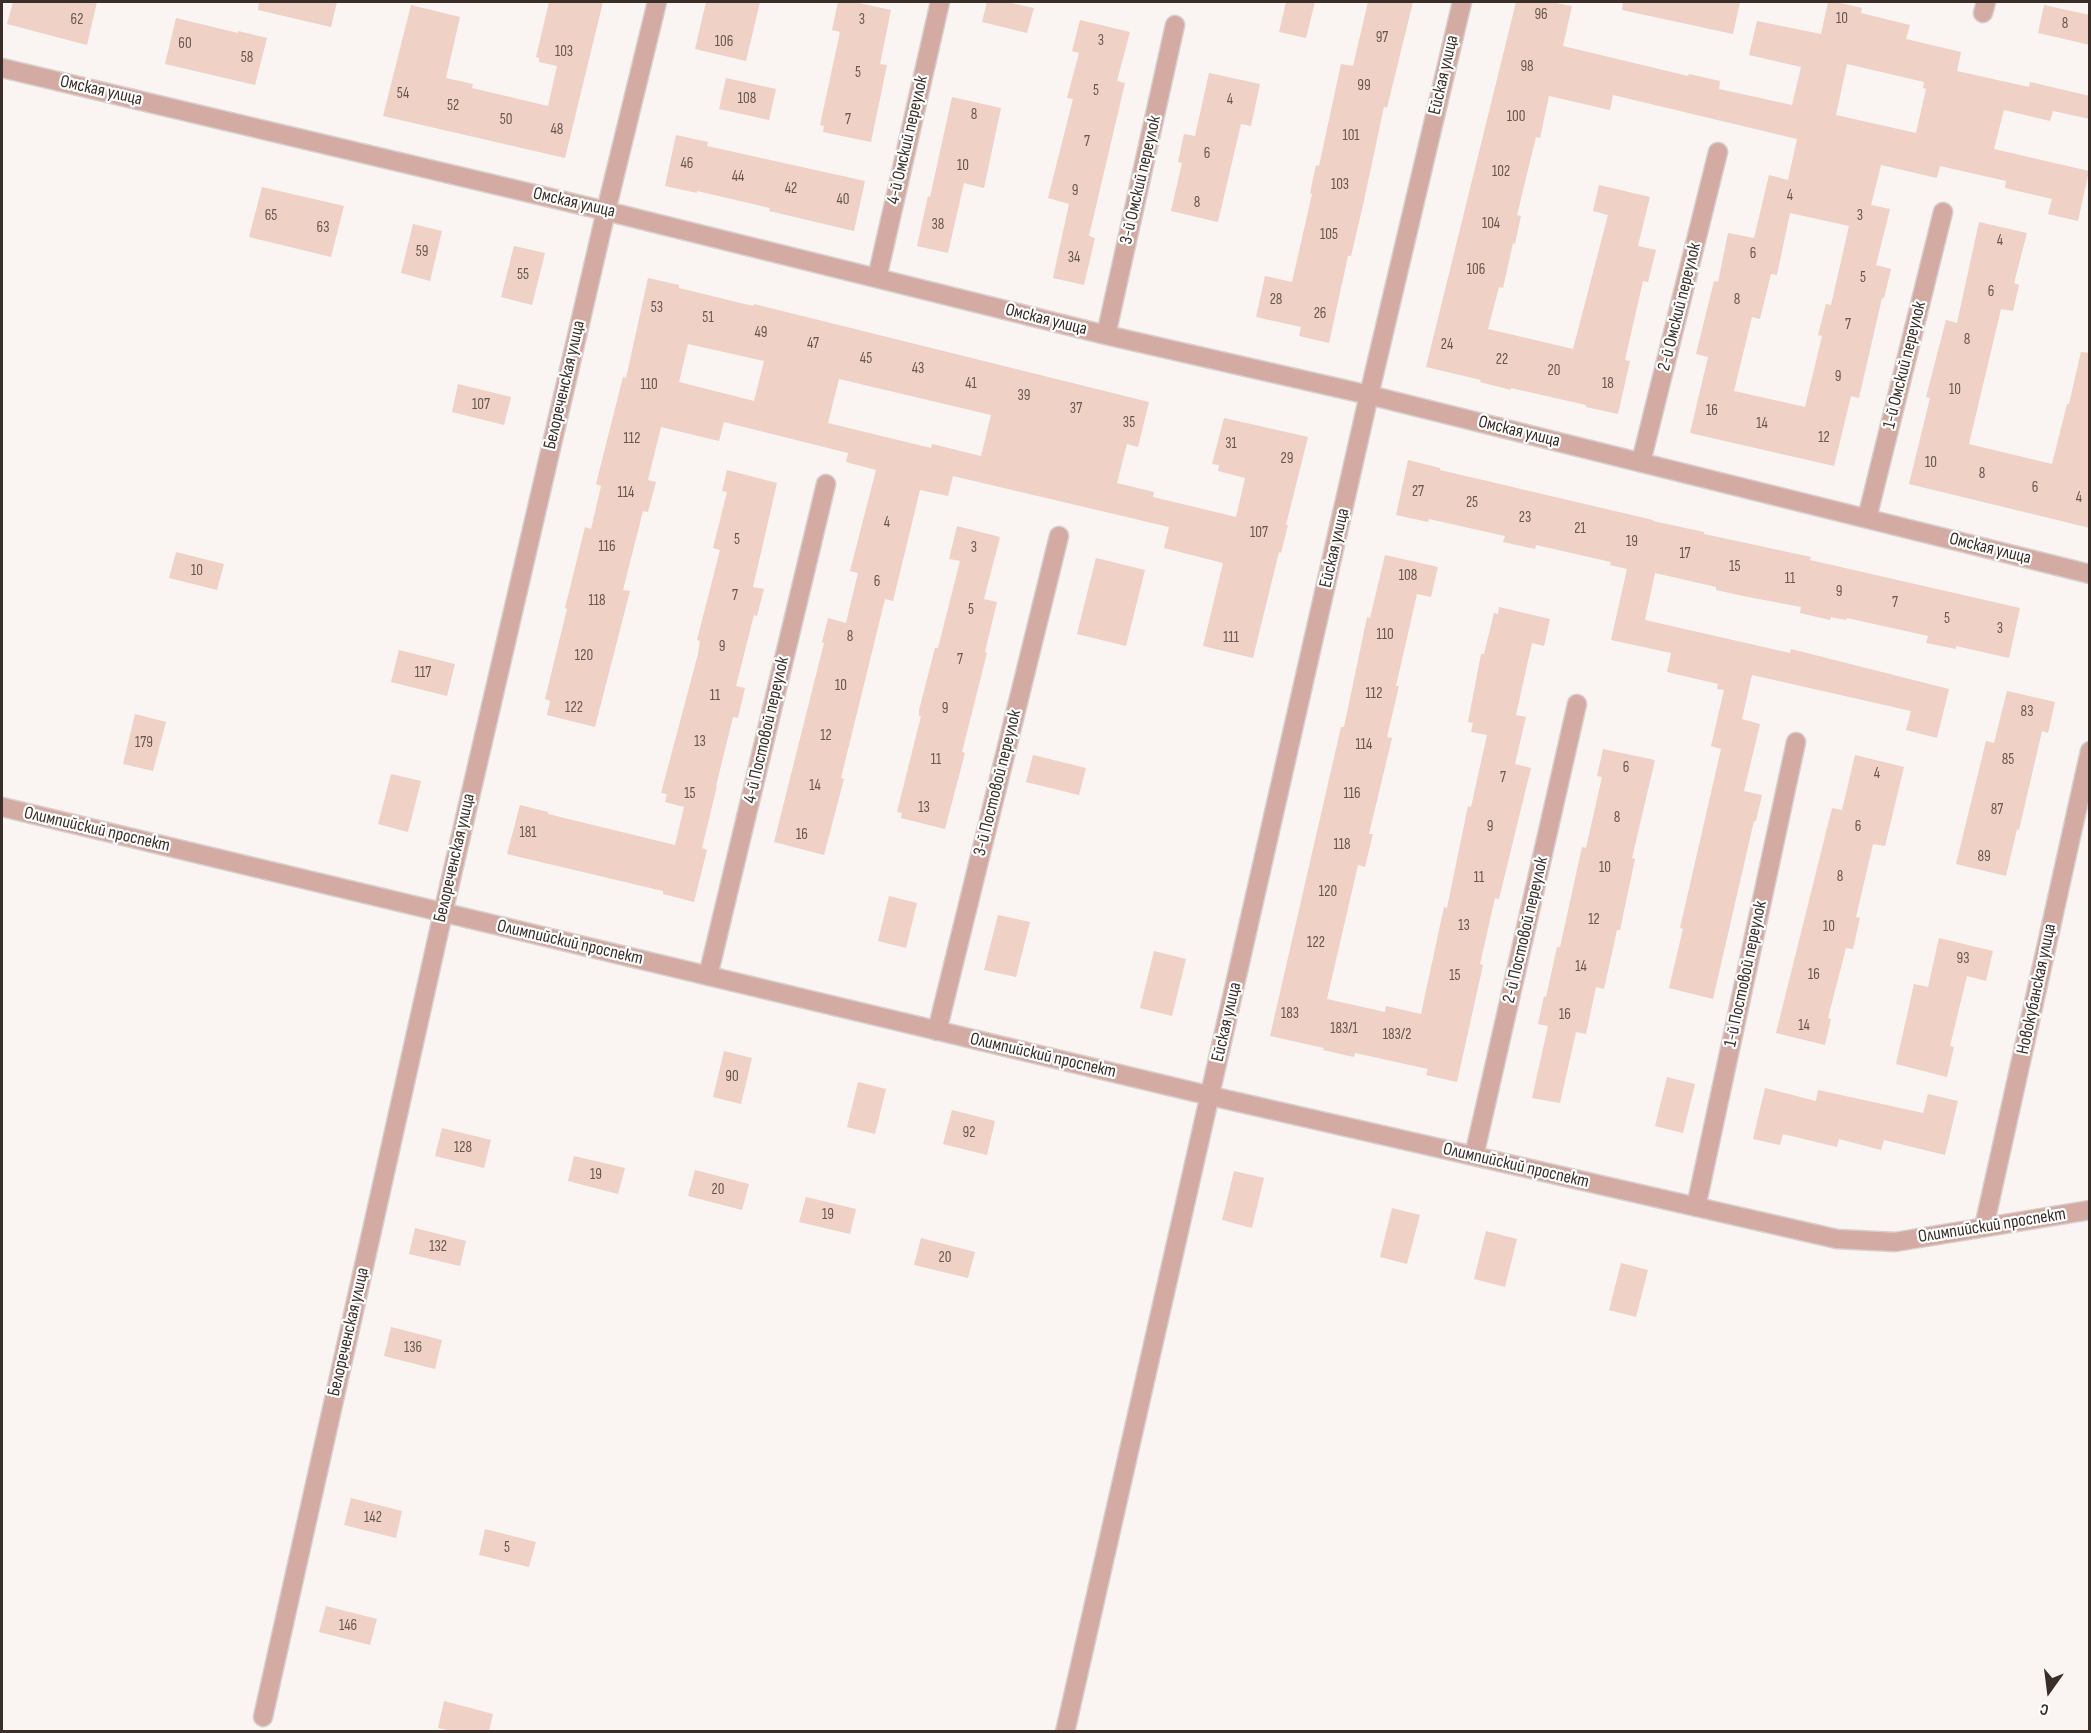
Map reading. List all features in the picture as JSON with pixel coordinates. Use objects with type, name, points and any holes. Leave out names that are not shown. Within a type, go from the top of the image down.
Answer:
[{"type":"street","name":"Белореченская улица","points":[[263,1717],[443,913],[606,210],[657,2]]},
{"type":"street","name":"4-й Омский переулок","points":[[877,278],[940,2]]},
{"type":"street","name":"Ейская улица","points":[[1065,1731],[1369,395],[1462,2]]},
{"type":"street","name":"3-й Омский переулок","points":[[1106,335],[1175,25]]},
{"type":"street","name":"Омская улица","points":[[2,68],[606,210],[1106,335],[1369,395],[2090,574]]},
{"type":"street","name":"2-й Омский переулок","points":[[1641,462],[1718,152]]},
{"type":"street","name":"1-й Омский переулок","points":[[1867,518],[1943,212]]},
{"type":"street","name":"4-й Постовой переулок","points":[[708,976],[826,484]]},
{"type":"street","name":"3-й Постовой переулок","points":[[938,1031],[1059,536]]},
{"type":"street","name":"2-й Постовой переулок","points":[[1474,1156],[1577,704]]},
{"type":"street","name":"1-й Постовой переулок","points":[[1696,1207],[1796,742]]},
{"type":"street","name":"Новокубанская улица","points":[[1984,1227],[2090,751]]},
{"type":"street","name":"Олимпийский проспект","points":[[2,807],[1211,1096],[1837,1239],[1895,1242],[2090,1210]]},
{"type":"building","points":[[13,2],[97,2],[87,45],[7,24]]},
{"type":"building","points":[[259,2],[337,2],[331,27],[258,10]]},
{"type":"building","points":[[549,2],[603,2],[565,158],[383,116],[411,5],[460,17],[446,78],[473,84],[472,88],[548,106],[557,66],[539,62],[539,58],[536,57]]},
{"type":"building","points":[[706,2],[760,2],[746,61],[695,49]]},
{"type":"building","points":[[838,2],[854,2],[891,10],[880,64],[887,65],[871,142],[823,132],[824,126],[820,125],[840,32],[832,30]]},
{"type":"building","points":[[987,2],[1006,2],[1034,8],[1027,33],[982,22]]},
{"type":"building","points":[[1286,2],[1315,2],[1306,38],[1279,32]]},
{"type":"building","points":[[1368,2],[1413,2],[1387,108],[1384,107],[1329,343],[1299,336],[1301,327],[1256,317],[1265,276],[1292,282],[1312,194],[1310,193],[1316,165],[1319,166],[1341,64],[1353,66]]},
{"type":"building","points":[[1516,2],[1551,2],[1572,6],[1563,46],[1688,76],[1689,74],[1720,81],[1719,89],[1792,105],[1801,67],[1749,55],[1757,21],[1821,34],[1828,2],[1862,8],[1861,13],[1910,25],[1906,39],[1961,52],[1957,71],[2029,87],[2030,82],[2090,96],[2090,119],[2053,111],[2050,121],[2004,110],[1994,149],[2089,171],[2078,221],[2048,214],[2052,199],[2005,188],[2006,181],[1940,166],[1937,178],[1881,165],[1871,205],[1890,209],[1876,265],[1891,269],[1859,398],[1851,396],[1834,466],[1690,433],[1708,357],[1696,354],[1714,281],[1718,282],[1728,233],[1754,238],[1769,175],[1788,180],[1797,139],[1613,95],[1610,110],[1549,96],[1540,138],[1536,137],[1517,215],[1521,216],[1515,244],[1513,243],[1503,288],[1499,287],[1488,329],[1573,349],[1608,215],[1593,211],[1599,185],[1650,197],[1638,246],[1656,250],[1648,282],[1643,281],[1625,360],[1630,361],[1618,414],[1511,388],[1511,390],[1480,382],[1481,380],[1426,367]],"holes":[[[1847,64],[1924,82],[1923,88],[1926,89],[1916,133],[1836,115]],[[1790,213],[1849,226],[1831,305],[1826,304],[1818,335],[1822,336],[1805,407],[1734,391],[1752,317],[1760,319],[1771,274],[1777,275]]]},
{"type":"building","points":[[1623,2],[1740,2],[1733,34],[1622,10]]},
{"type":"building","points":[[2044,5],[2090,15],[2090,45],[2038,33]]},
{"type":"building","points":[[176,18],[267,38],[255,85],[165,64]]},
{"type":"building","points":[[1080,20],[1130,32],[1117,81],[1125,83],[1089,236],[1095,238],[1084,285],[1053,278],[1069,204],[1048,198],[1073,99],[1067,98],[1079,53],[1072,51]]},
{"type":"building","points":[[1209,73],[1260,84],[1251,126],[1241,124],[1218,222],[1171,211],[1182,163],[1178,162],[1184,134],[1195,136]]},
{"type":"building","points":[[726,78],[776,89],[769,120],[719,109]]},
{"type":"building","points":[[952,97],[1001,108],[984,188],[964,183],[948,253],[917,246]]},
{"type":"building","points":[[676,135],[708,142],[707,146],[865,181],[854,231],[769,211],[770,208],[665,186]]},
{"type":"building","points":[[262,187],[344,206],[331,257],[249,237]]},
{"type":"building","points":[[1979,222],[2027,233],[2014,283],[2019,285],[2013,311],[2001,309],[1969,444],[2052,464],[2081,352],[2090,353],[2090,528],[1909,484],[1930,398],[1926,397],[1946,320],[1957,323]]},
{"type":"building","points":[[413,224],[442,231],[430,281],[401,273]]},
{"type":"building","points":[[514,246],[545,253],[532,305],[501,297]]},
{"type":"building","points":[[648,278],[679,285],[679,288],[753,306],[754,304],[1149,402],[1138,447],[1127,444],[1117,483],[1154,492],[1153,497],[1236,517],[1245,478],[1218,471],[1219,465],[1212,464],[1224,418],[1308,437],[1286,525],[1288,525],[1281,553],[1279,552],[1253,658],[1203,646],[1223,563],[1164,548],[1169,527],[953,476],[948,496],[920,490],[893,601],[885,599],[841,778],[844,779],[824,855],[774,842],[824,643],[822,642],[828,618],[846,623],[858,573],[850,571],[876,470],[846,462],[848,453],[724,422],[719,441],[661,427],[648,480],[656,482],[648,512],[643,511],[623,590],[630,591],[595,727],[547,715],[550,701],[545,699],[567,609],[565,608],[585,527],[591,529],[601,486],[596,484],[623,377],[626,378]],"holes":[[[688,344],[764,361],[754,401],[679,382]],[[839,379],[991,415],[981,456],[932,444],[931,448],[828,423]]]},
{"type":"building","points":[[458,384],[511,397],[504,425],[452,412]]},
{"type":"building","points":[[1408,460],[1440,468],[1440,470],[1704,532],[1704,534],[1811,557],[1810,560],[2020,608],[2009,658],[1956,646],[1956,649],[1926,643],[1928,636],[1847,618],[1846,620],[1831,617],[1830,620],[1800,613],[1801,607],[1716,590],[1716,587],[1655,573],[1645,620],[1790,653],[1791,649],[1949,689],[1937,738],[1906,730],[1911,711],[1752,675],[1742,719],[1760,724],[1744,791],[1762,795],[1713,999],[1669,988],[1683,929],[1680,928],[1721,749],[1711,746],[1724,690],[1717,689],[1718,684],[1667,672],[1671,653],[1611,640],[1627,569],[1610,565],[1611,562],[1536,545],[1535,549],[1503,542],[1505,536],[1429,519],[1428,522],[1396,515]]},
{"type":"building","points":[[727,470],[777,483],[753,587],[764,589],[757,616],[754,615],[736,686],[745,688],[738,718],[733,717],[716,786],[702,848],[707,850],[694,902],[663,894],[663,891],[507,854],[520,805],[675,845],[684,807],[665,802],[667,794],[661,793],[698,654],[700,641],[697,640],[720,550],[713,548],[727,492],[722,491]]},
{"type":"building","points":[[957,526],[1000,537],[984,599],[997,602],[985,652],[987,653],[962,752],[965,753],[945,829],[901,818],[902,813],[897,812],[921,716],[919,716],[919,710],[935,648],[938,648],[960,561],[949,559]]},
{"type":"building","points":[[176,552],[224,564],[217,590],[169,578]]},
{"type":"building","points":[[1385,555],[1438,567],[1431,597],[1417,594],[1396,686],[1399,686],[1387,737],[1392,738],[1369,834],[1373,834],[1365,867],[1358,865],[1327,999],[1385,1012],[1386,1006],[1421,1014],[1444,907],[1447,908],[1468,806],[1471,807],[1487,735],[1471,732],[1473,723],[1468,722],[1481,654],[1484,654],[1494,613],[1498,614],[1499,607],[1550,619],[1544,646],[1532,643],[1516,715],[1526,717],[1515,764],[1531,768],[1499,899],[1495,898],[1457,1082],[1426,1075],[1428,1069],[1355,1053],[1354,1057],[1270,1036],[1341,727],[1344,727],[1367,617],[1370,618]]},
{"type":"building","points":[[1096,558],[1145,570],[1126,646],[1077,634]]},
{"type":"building","points":[[399,650],[455,664],[447,696],[391,682]]},
{"type":"building","points":[[2007,691],[2055,702],[2048,733],[2042,731],[2006,876],[1956,864],[1986,741],[1994,743]]},
{"type":"building","points":[[135,714],[166,722],[153,771],[123,764]]},
{"type":"building","points":[[1603,749],[1655,760],[1632,858],[1635,859],[1620,930],[1617,930],[1604,989],[1596,987],[1586,1034],[1576,1032],[1560,1103],[1532,1098],[1548,1026],[1538,1024],[1557,947],[1560,947],[1582,847],[1586,848],[1602,777],[1597,776]]},
{"type":"building","points":[[1033,755],[1086,768],[1079,795],[1026,782]]},
{"type":"building","points":[[1855,755],[1904,767],[1885,846],[1873,844],[1856,917],[1860,918],[1853,949],[1846,948],[1828,1018],[1831,1019],[1825,1045],[1776,1033],[1832,808],[1842,810]]},
{"type":"building","points":[[391,774],[421,781],[408,832],[378,824]]},
{"type":"building","points":[[889,896],[917,903],[906,948],[878,941]]},
{"type":"building","points":[[998,915],[1030,922],[1016,977],[984,970]]},
{"type":"building","points":[[1939,938],[1993,951],[1986,981],[1967,976],[1950,1046],[1954,1047],[1947,1077],[1896,1064],[1914,984],[1928,987]]},
{"type":"building","points":[[1154,951],[1186,959],[1172,1016],[1140,1008]]},
{"type":"building","points":[[724,1051],[752,1058],[741,1104],[713,1097]]},
{"type":"building","points":[[1667,1077],[1695,1084],[1683,1133],[1655,1126]]},
{"type":"building","points":[[858,1082],[886,1089],[875,1134],[847,1127]]},
{"type":"building","points":[[1765,1088],[1816,1101],[1818,1090],[1923,1113],[1928,1094],[1958,1101],[1945,1155],[1884,1140],[1881,1150],[1839,1139],[1837,1147],[1783,1134],[1780,1145],[1753,1139]]},
{"type":"building","points":[[952,1110],[995,1121],[987,1155],[943,1144]]},
{"type":"building","points":[[442,1128],[491,1140],[484,1168],[435,1156]]},
{"type":"building","points":[[574,1156],[625,1168],[618,1194],[568,1181]]},
{"type":"building","points":[[695,1170],[749,1184],[742,1210],[688,1196]]},
{"type":"building","points":[[1234,1171],[1264,1178],[1252,1228],[1222,1220]]},
{"type":"building","points":[[806,1197],[856,1209],[850,1234],[799,1222]]},
{"type":"building","points":[[1392,1208],[1420,1215],[1407,1264],[1380,1257]]},
{"type":"building","points":[[415,1228],[466,1241],[460,1266],[409,1254]]},
{"type":"building","points":[[1486,1231],[1517,1239],[1505,1287],[1474,1279]]},
{"type":"building","points":[[921,1238],[975,1252],[968,1278],[914,1265]]},
{"type":"building","points":[[1621,1263],[1648,1270],[1636,1317],[1609,1310]]},
{"type":"building","points":[[391,1327],[442,1340],[435,1369],[384,1356]]},
{"type":"building","points":[[351,1498],[402,1511],[396,1538],[344,1525]]},
{"type":"building","points":[[485,1529],[536,1542],[529,1567],[479,1555]]},
{"type":"building","points":[[326,1606],[377,1619],[370,1645],[319,1632]]},
{"type":"building","points":[[444,1701],[493,1714],[489,1731],[453,1731],[438,1728]]}]
